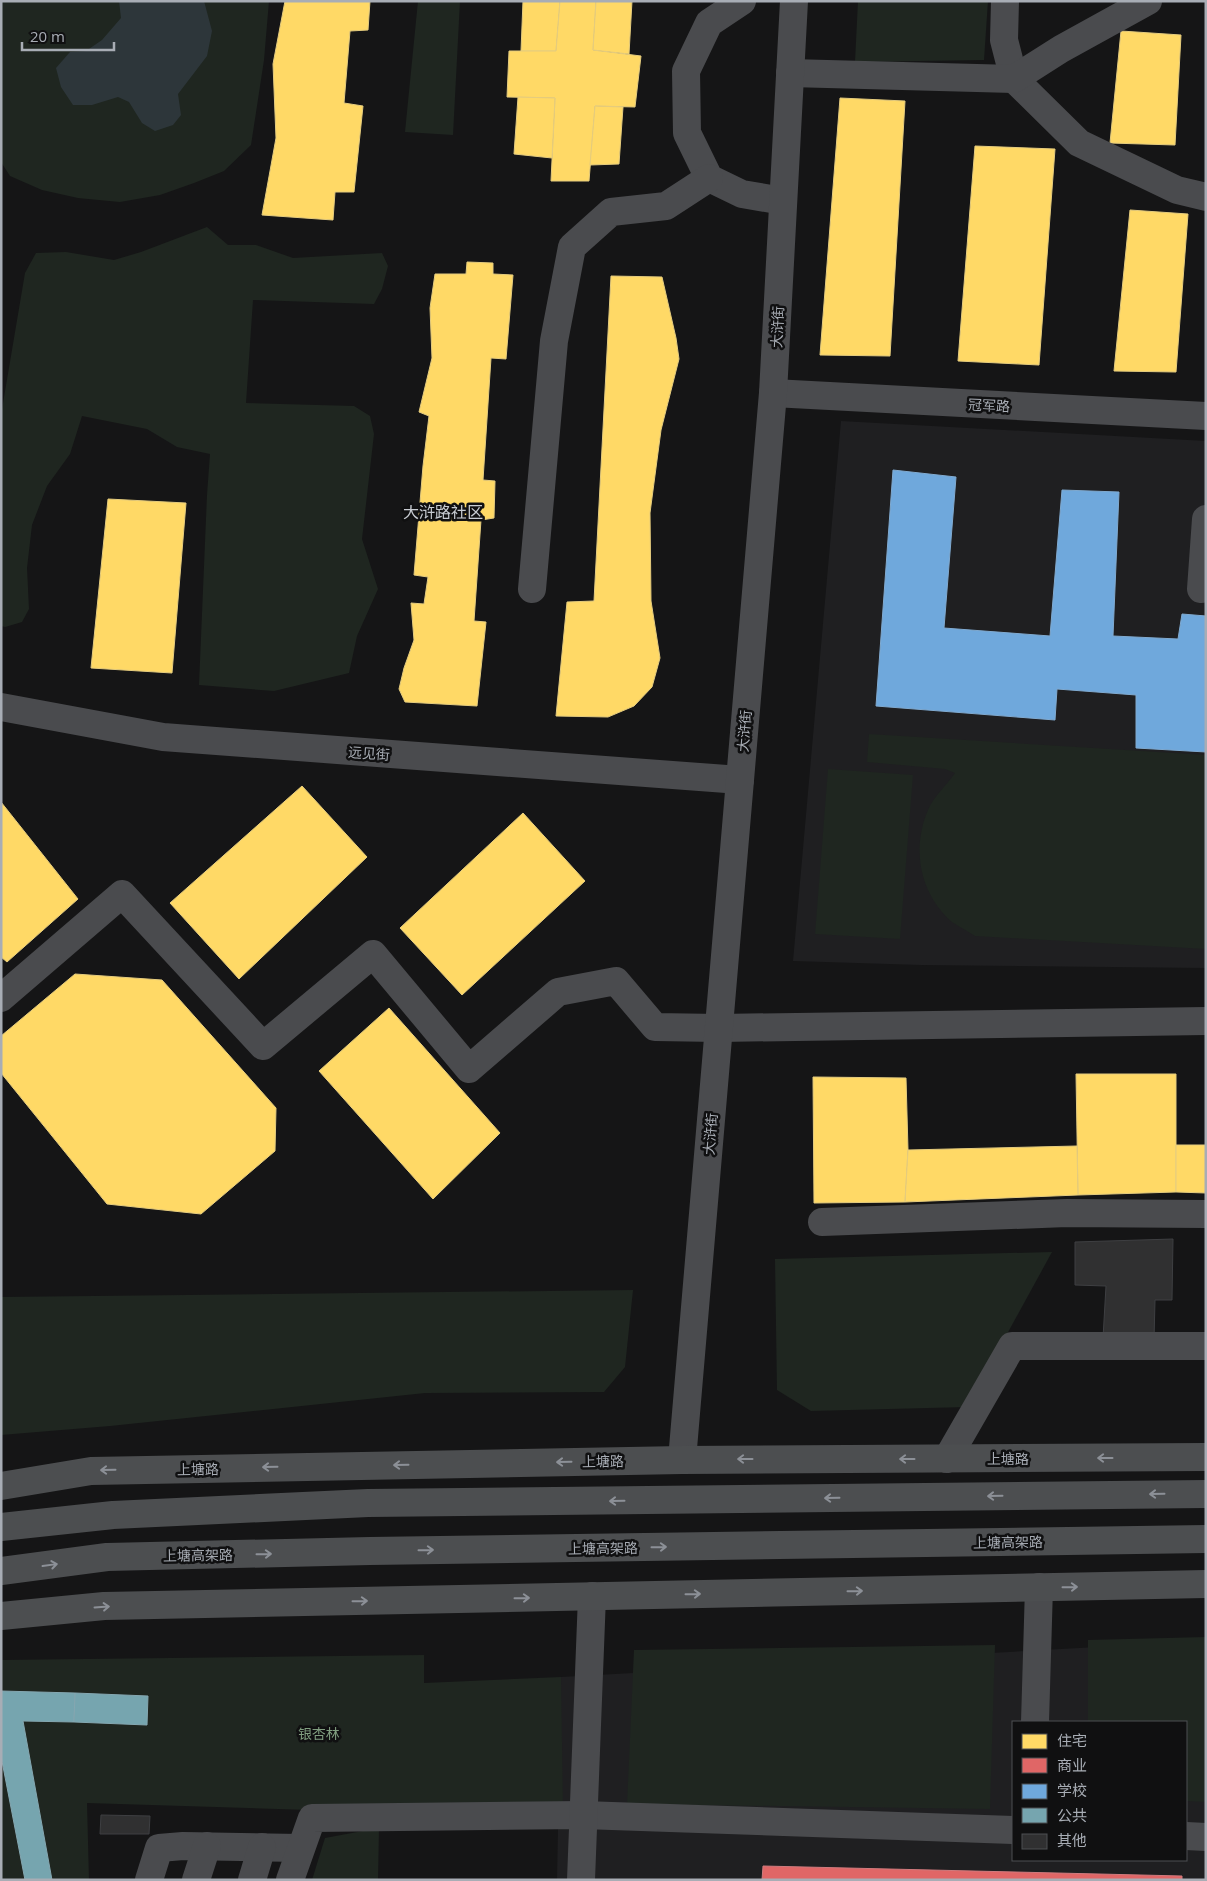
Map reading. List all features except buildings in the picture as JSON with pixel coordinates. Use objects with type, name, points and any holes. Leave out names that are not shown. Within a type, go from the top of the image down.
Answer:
[{"type":"main road","name":"上塘路","points":[[1,1486],[91,1471],[682,1460],[1206,1457]]},
{"type":"main road","points":[[1,1527],[113,1515],[368,1503],[1206,1494]]},
{"type":"main road","name":"上塘高架路","points":[[1,1571],[107,1557],[1206,1539]]},
{"type":"main road","points":[[1,1616],[104,1606],[1206,1584]]},
{"type":"street","name":"大浒街","points":[[682,1460],[773,393],[794,1]]},
{"type":"street","points":[[1004,1],[1004,40],[1014,79],[1080,144],[1177,190],[1206,197]]},
{"type":"street","points":[[790,73],[1014,79],[1061,49],[1148,1]]},
{"type":"street","points":[[740,2],[709,23],[686,71],[687,133],[709,178],[742,194],[783,202]]},
{"type":"street","points":[[532,589],[554,341],[572,247],[611,212],[666,206],[709,178]]},
{"type":"street","name":"冠军路","points":[[773,393],[1206,416]]},
{"type":"street","points":[[1201,589],[1206,518]]},
{"type":"street","name":"远见街","points":[[1,707],[163,737],[740,780]]},
{"type":"street","points":[[1,998],[122,894],[263,1046],[373,954],[469,1069],[558,992],[616,981],[654,1027],[719,1028],[1206,1021]]},
{"type":"street","points":[[822,1222],[1066,1213],[1206,1214]]},
{"type":"street","points":[[947,1458],[1012,1346],[1206,1346]]},
{"type":"street","points":[[1035,1721],[1039,1587]]},
{"type":"street","points":[[581,1880],[592,1596]]},
{"type":"street","points":[[290,1880],[312,1818],[584,1815],[1012,1830]]},
{"type":"street","points":[[1187,1836],[1206,1837]]},
{"type":"street","points":[[148,1880],[159,1848],[207,1846],[300,1848]]},
{"type":"street","points":[[196,1880],[207,1846]]},
{"type":"street","points":[[252,1880],[262,1847]]},
{"type":"shaded area","points":[[119,1],[204,1],[212,31],[207,56],[178,94],[181,115],[173,125],[155,131],[142,123],[129,102],[118,97],[92,105],[73,105],[61,87],[56,68],[70,52],[86,51],[102,40],[121,18]]},
{"type":"shaded area","points":[[841,421],[1206,441],[1206,968],[921,965],[793,961]]},
{"type":"shaded area","points":[[1206,1641],[1206,1880],[557,1880],[561,1677]]},
{"type":"green space","points":[[1,1],[269,1],[264,60],[251,145],[224,171],[160,195],[120,202],[78,198],[42,190],[10,176],[1,162]]},
{"type":"green space","points":[[418,1],[460,1],[453,135],[405,132]]},
{"type":"green space","points":[[858,1],[988,1],[984,60],[855,62]]},
{"type":"green space","points":[[207,227],[228,245],[256,245],[293,258],[382,253],[388,266],[382,289],[374,304],[253,300],[246,403],[354,406],[370,416],[374,434],[362,539],[378,589],[357,636],[349,673],[274,691],[199,685],[210,454],[177,447],[147,429],[82,416],[70,454],[47,486],[32,525],[27,568],[29,609],[22,622],[5,627],[1,626],[1,415],[25,273],[36,253],[66,252],[114,260]]},
{"type":"green space","points":[[869,734],[1206,755],[1206,949],[975,936],[955,924],[941,911],[926,885],[920,855],[920,840],[923,825],[933,800],[955,773],[945,769],[867,762]]},
{"type":"green space","points":[[828,769],[913,775],[900,939],[815,934]]},
{"type":"green space","points":[[1052,1252],[967,1407],[811,1411],[777,1390],[775,1259]]},
{"type":"green space","points":[[633,1290],[625,1367],[604,1392],[425,1393],[110,1426],[1,1435],[1,1297]]},
{"type":"green space","points":[[1206,1637],[1206,1802],[1187,1801],[1187,1721],[1088,1721],[1088,1640]]},
{"type":"green space","points":[[995,1645],[990,1809],[627,1804],[634,1650]]},
{"type":"green space","name":"银杏林","points":[[424,1655],[424,1683],[561,1677],[563,1808],[310,1810],[87,1803],[89,1880],[1,1880],[1,1660]]},
{"type":"green space","points":[[379,1828],[378,1880],[312,1880],[325,1838]]},
{"type":"district","name":"大浒路社区","points":[[443,512]]}]
